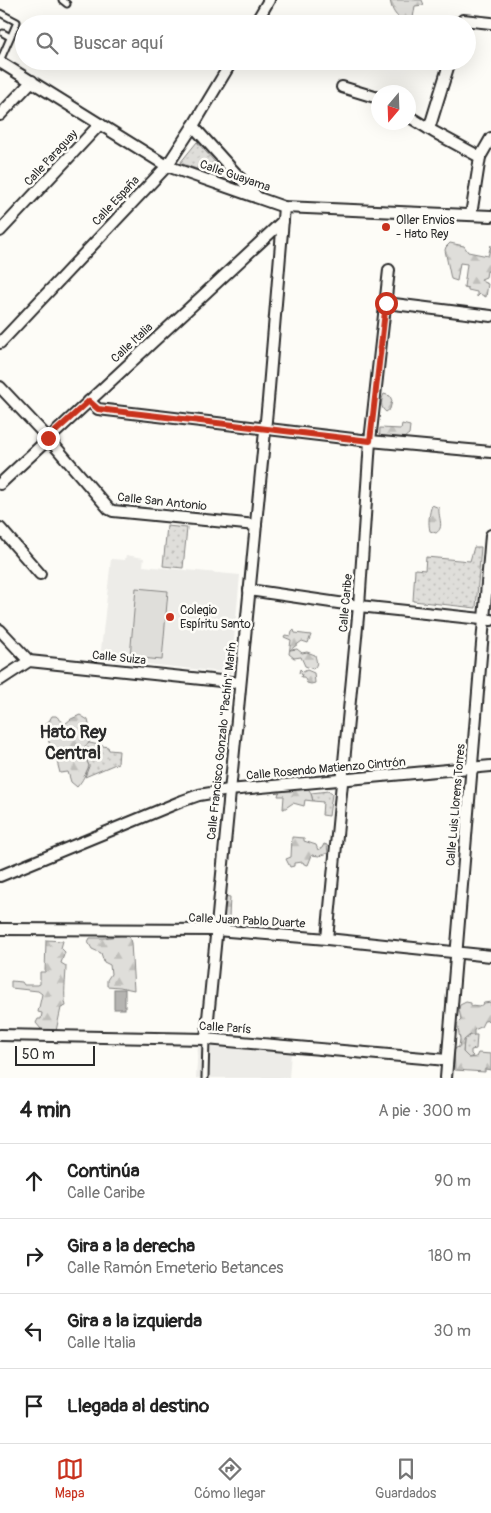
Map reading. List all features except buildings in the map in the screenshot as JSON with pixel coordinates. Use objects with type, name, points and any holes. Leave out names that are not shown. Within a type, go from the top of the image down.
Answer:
[{"type":"street","points":[[260,15],[269,0]]},
{"type":"street","points":[[476,22],[491,23]]},
{"type":"street","name":"Calle Guayama","points":[[0,61],[15,70]]},
{"type":"street","name":"Calle Guayama","points":[[15,70],[167,166],[284,207],[491,216]]},
{"type":"street","name":"Calle España","points":[[0,343],[167,166],[227,70]]},
{"type":"street","points":[[429,129],[447,70]]},
{"type":"street","points":[[0,114],[32,80]]},
{"type":"street","points":[[342,87],[371,96]]},
{"type":"street","points":[[416,121],[480,157]]},
{"type":"street","name":"Calle Paraguay","points":[[0,230],[100,124]]},
{"type":"street","points":[[193,126],[258,197]]},
{"type":"street","points":[[471,215],[480,157],[491,138]]},
{"type":"street","name":"Calle Francisco Gonzalo \"Pachín\" Marín","points":[[206,1039],[256,525],[284,207]]},
{"type":"street","name":"Calle Italia","points":[[0,484],[283,221]]},
{"type":"street","name":"Calle Caribe","points":[[327,939],[358,606],[370,441],[389,270]]},
{"type":"street","points":[[386,303],[491,316]]},
{"type":"street","name":"Calle San Antonio","points":[[0,387],[48,438],[109,509],[113,511],[256,525]]},
{"type":"street","points":[[89,401],[98,409],[370,441],[491,452]]},
{"type":"street","points":[[0,528],[40,574]]},
{"type":"street","name":"Calle Luis Llorens Torres","points":[[446,1078],[471,769],[487,620],[491,535]]},
{"type":"street","points":[[249,590],[358,606],[487,620]]},
{"type":"street","points":[[0,630],[29,661],[0,680]]},
{"type":"street","name":"Calle Suiza","points":[[29,661],[240,683]]},
{"type":"street","name":"Calle Rosendo Matienzo Cintrón","points":[[0,876],[182,800],[199,795],[229,790],[491,766]]},
{"type":"street","name":"Calle Juan Pablo Duarte","points":[[0,929],[216,930],[491,956]]},
{"type":"street","name":"Calle París","points":[[0,1035],[206,1039],[447,1060]]},
{"type":"lane","points":[[0,13],[15,21]]},
{"type":"lane","points":[[0,61],[15,27]]},
{"type":"lane","points":[[3,33],[10,38]]},
{"type":"lane","points":[[0,44],[6,47]]},
{"type":"lane","points":[[204,1078],[204,1047],[206,1039]]},
{"type":"shaded area","name":"Colegio Espíritu Santo","points":[[126,555],[144,558],[143,566],[240,575],[231,673],[100,659],[111,559],[125,560]]},
{"type":"shaded area","points":[[114,989],[125,989],[125,1009],[114,1009]]},
{"type":"shaded area","points":[[198,1046],[291,1053],[289,1078],[196,1078]]},
{"type":"green space","points":[[390,0],[422,0],[424,5],[415,6],[414,15],[396,15]]},
{"type":"green space","points":[[197,142],[233,182],[180,163]]},
{"type":"green space","points":[[450,243],[464,246],[468,252],[488,256],[491,245],[491,272],[487,271],[486,277],[481,279],[488,284],[486,297],[480,294],[477,297],[477,292],[464,287],[467,264],[460,263],[457,281],[451,279],[445,250]]},
{"type":"green space","points":[[384,394],[390,396],[392,401],[390,409],[386,412],[382,404]]},
{"type":"green space","points":[[402,424],[410,426],[409,434],[392,447],[384,448],[379,446],[380,428],[401,429]]},
{"type":"green space","points":[[432,505],[439,508],[441,525],[436,533],[430,531],[429,528]]},
{"type":"green space","points":[[167,526],[187,528],[183,568],[163,566]]},
{"type":"green space","points":[[474,547],[481,547],[476,608],[413,601],[415,569],[425,570],[426,557],[470,561]]},
{"type":"green space","points":[[136,588],[168,591],[162,660],[130,657]]},
{"type":"green space","points":[[294,630],[295,633],[311,635],[308,643],[302,641],[290,650],[297,649],[302,653],[307,652],[315,655],[317,664],[313,669],[305,666],[301,657],[294,658],[289,654],[291,640],[284,637],[285,635],[291,636]]},
{"type":"green space","points":[[300,669],[303,672],[307,670],[314,673],[315,683],[307,683],[304,677],[301,677],[302,674],[299,673]]},
{"type":"green space","points":[[80,715],[88,720],[91,733],[89,743],[83,748],[89,766],[77,787],[71,782],[68,772],[60,773],[54,750],[51,751],[45,724],[52,716],[56,716],[65,724]]},
{"type":"green space","points":[[85,742],[108,747],[109,750],[119,751],[118,763],[85,777],[89,766],[84,754]]},
{"type":"green space","points":[[293,786],[299,790],[304,787],[308,789],[313,801],[305,800],[304,806],[293,803],[283,809],[284,796],[278,796],[280,789]]},
{"type":"green space","points":[[328,791],[332,794],[329,816],[322,815],[323,802],[313,801],[311,793]]},
{"type":"green space","points":[[292,837],[304,838],[304,841],[316,845],[318,850],[324,844],[327,845],[328,853],[319,856],[312,855],[308,865],[303,862],[294,863],[294,866],[290,867],[286,859],[291,857]]},
{"type":"green space","points":[[225,896],[230,897],[229,917],[239,920],[236,928],[226,926],[223,922]]},
{"type":"green space","points":[[129,936],[131,943],[134,990],[107,986],[107,980],[111,974],[110,965],[104,962],[101,953],[92,949],[88,942],[90,938]]},
{"type":"green space","points":[[46,940],[63,941],[61,948],[65,952],[61,963],[66,966],[66,1006],[61,1008],[56,1031],[41,1029],[36,1023],[38,1019],[41,1019],[42,1013],[38,1012],[42,994],[38,991],[11,988],[11,981],[22,982],[24,985],[40,984],[40,972],[45,972]]},
{"type":"green space","points":[[466,1002],[471,1003],[471,1006],[479,1007],[484,1003],[491,1002],[491,1020],[484,1021],[481,1027],[474,1030],[474,1035],[470,1035],[464,1040],[463,1052],[469,1058],[476,1057],[478,1053],[491,1054],[491,1070],[485,1069],[485,1072],[455,1070],[454,1051],[459,1047],[460,1039],[457,1024],[461,1020],[459,1009],[460,1005]]},
{"type":"green space","points":[[470,1035],[477,1035],[476,1049],[471,1050],[473,1056],[469,1058],[463,1053],[464,1040]]},
{"type":"place","name":"Oller Envios - Hato Rey","points":[[386,227]]},
{"type":"place","name":"Colegio Espíritu Santo","points":[[170,617]]},
{"type":"district","name":"Hato Rey Central","points":[[73,742]]},
{"type":"route","points":[[48,438],[89,401],[98,409],[370,441],[386,303]]}]
